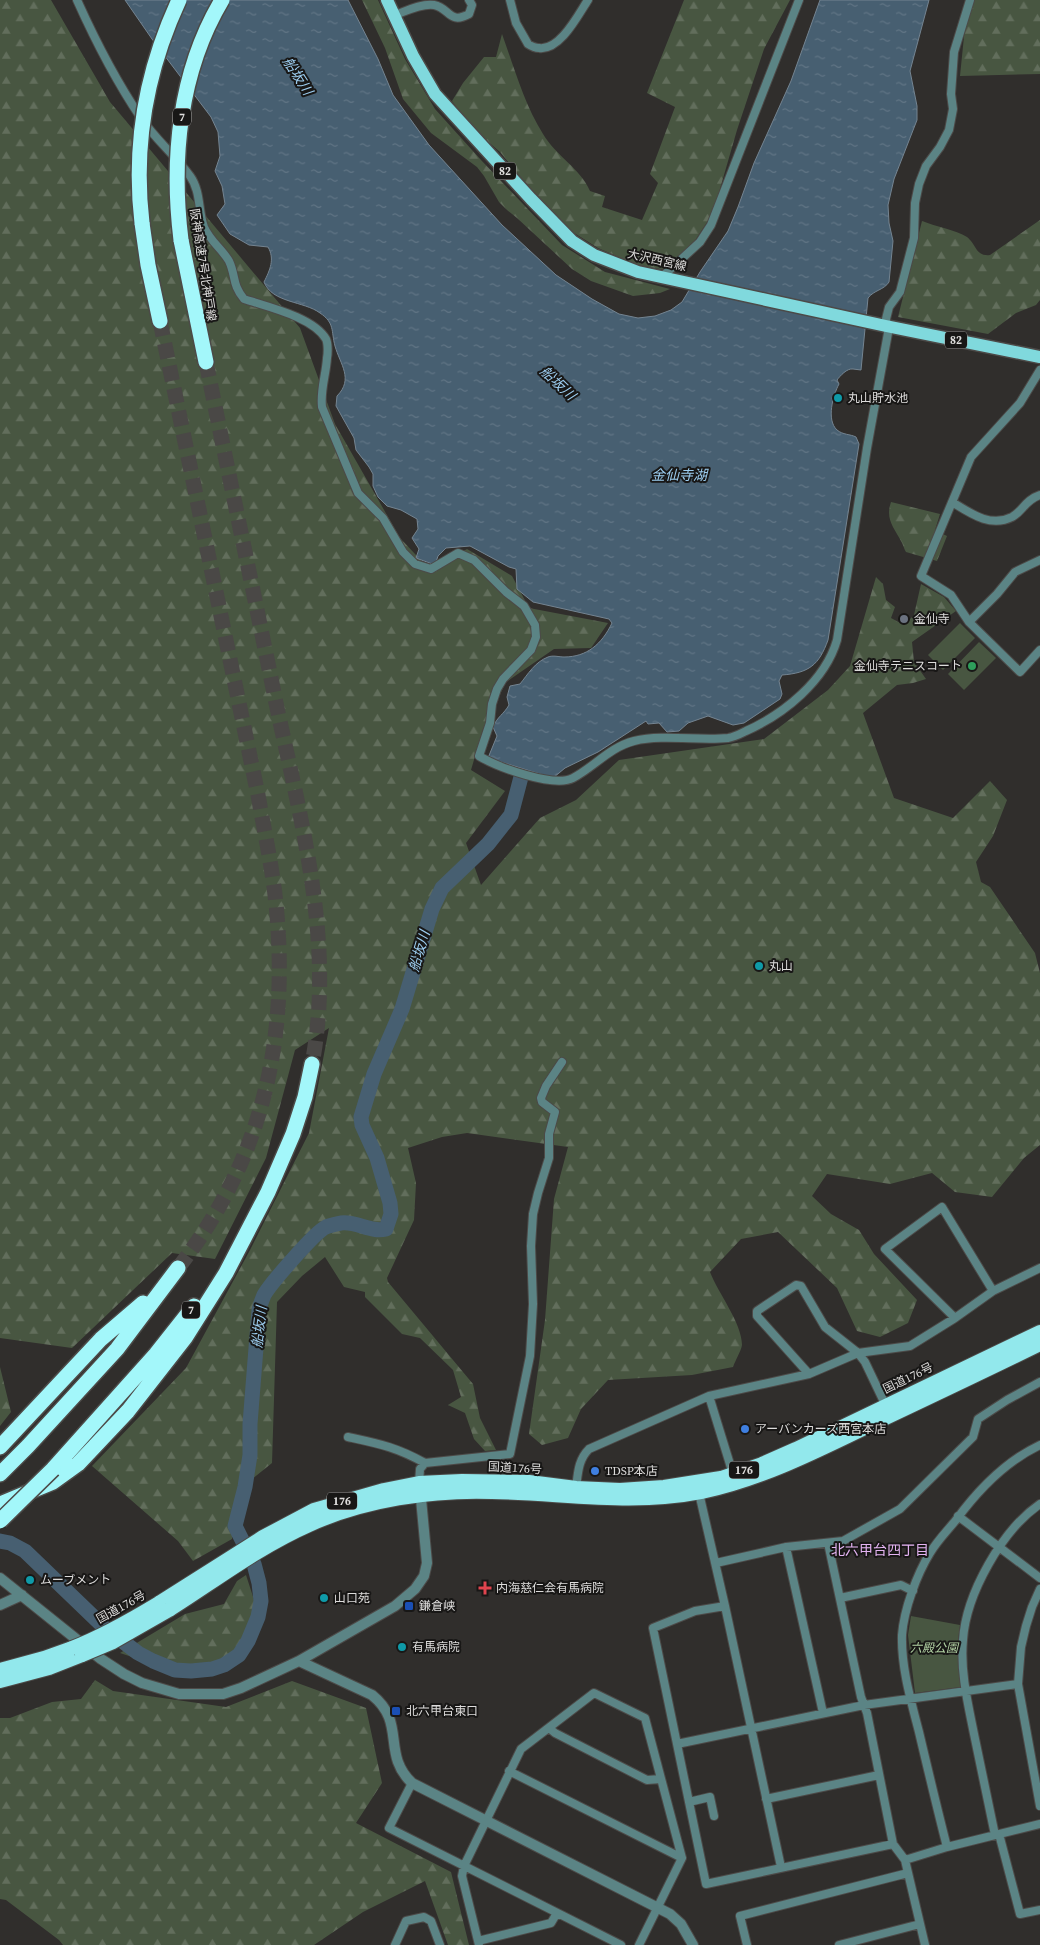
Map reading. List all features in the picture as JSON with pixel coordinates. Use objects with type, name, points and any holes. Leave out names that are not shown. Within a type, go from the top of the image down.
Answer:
[{"type":"highway","points":[[160,320],[148,265],[142,223],[139,177],[142,124],[156,58],[179,0]]},
{"type":"highway","name":"阪神高速7号北神戸線","points":[[206,362],[182,240],[176,183],[179,132],[184,101],[202,41],[222,0]]},
{"type":"highway","name":"7","points":[[0,1521],[53,1476],[189,1314],[268,1192],[293,1134],[312,1064]]},
{"type":"highway","points":[[0,1474],[117,1349],[178,1268]]},
{"type":"highway","points":[[0,1447],[101,1339],[166,1284]]},
{"type":"highway","name":"国道176号","points":[[420,1489],[486,1480],[620,1490],[664,1487],[705,1481],[733,1474],[796,1450],[1040,1332]]},
{"type":"highway","name":"国道176号","points":[[0,1681],[42,1670],[77,1652],[119,1626],[164,1607],[314,1510],[384,1490],[420,1489],[619,1500],[699,1493],[776,1469],[826,1447],[1040,1344]]},
{"type":"highway","points":[[0,1504],[53,1476]]},
{"type":"highway","name":"国道176号","points":[[0,1670],[44,1658],[77,1652]]},
{"type":"main road","name":"大沢西宮線","points":[[386,0],[395,15],[413,56],[435,94],[572,241],[594,255],[638,272],[886,326],[1040,357]]},
{"type":"street","points":[[77,0],[106,59],[141,119],[190,176],[196,187],[204,226],[210,238],[230,263],[233,282],[239,293],[244,299],[303,320],[318,330],[327,340],[328,358],[320,397],[322,407],[358,492],[383,518],[403,552],[415,564],[431,569],[458,553],[474,560],[506,592],[524,606],[534,621],[536,637],[531,650],[503,679],[497,689],[492,704],[490,723],[479,756],[488,762],[544,780],[566,781],[620,746],[634,741],[731,738],[766,722],[781,713],[807,688],[832,656],[837,640],[867,448],[888,333],[886,326],[889,307],[900,292],[914,238],[915,203],[919,184],[926,166],[940,147],[949,130],[953,109],[951,94],[954,52],[970,0]]},
{"type":"street","points":[[395,15],[423,6],[433,5],[442,8],[450,17],[461,18],[469,14],[472,5],[469,0]]},
{"type":"street","points":[[510,0],[516,23],[528,44],[540,48],[549,47],[558,42],[567,32],[588,0]]},
{"type":"street","points":[[663,276],[700,242],[711,225],[799,0]]},
{"type":"street","points":[[1040,370],[1020,402],[971,456],[921,576],[951,595],[969,622],[1020,672],[1040,650]]},
{"type":"street","points":[[952,502],[988,521],[1012,516],[1030,499],[1040,495]]},
{"type":"street","points":[[969,622],[997,594],[1015,572],[1040,560]]},
{"type":"street","points":[[0,1578],[101,1659],[124,1674],[142,1683],[180,1694],[223,1694],[241,1688],[299,1661],[395,1606],[415,1589],[424,1576],[427,1563],[420,1469],[426,1464],[510,1454],[530,1356],[533,1304],[531,1246],[533,1214],[549,1158],[549,1134],[555,1112],[542,1102],[541,1098],[546,1086],[562,1062]]},
{"type":"street","points":[[956,1318],[885,1249],[942,1206],[993,1291]]},
{"type":"street","points":[[576,1488],[580,1464],[583,1456],[589,1449],[709,1396],[809,1374],[858,1353],[910,1346],[956,1318],[993,1291],[1040,1268]]},
{"type":"street","points":[[809,1374],[757,1316],[757,1311],[796,1285],[801,1286],[825,1327],[858,1353],[865,1362],[886,1406]]},
{"type":"street","points":[[716,1563],[786,1547],[843,1541],[900,1509],[974,1437],[978,1419],[1040,1382]]},
{"type":"street","points":[[709,1396],[733,1474]]},
{"type":"street","points":[[348,1438],[388,1445],[426,1464]]},
{"type":"street","points":[[947,1847],[910,1699],[903,1658],[902,1635],[906,1612],[912,1591],[930,1553],[958,1516],[981,1490],[1008,1466],[1028,1450],[1040,1444]]},
{"type":"street","points":[[699,1493],[716,1563],[781,1867]]},
{"type":"street","points":[[1040,1504],[1015,1527],[999,1547],[985,1570],[974,1597],[963,1639],[966,1691],[997,1835],[1020,1914],[1040,1910]]},
{"type":"street","points":[[958,1516],[1040,1578]]},
{"type":"street","points":[[828,1543],[893,1844],[905,1860],[925,1945]]},
{"type":"street","points":[[786,1547],[823,1713]]},
{"type":"street","points":[[840,1598],[900,1585],[912,1591]]},
{"type":"street","points":[[1040,1589],[1032,1607],[1021,1647],[1018,1684],[1040,1806]]},
{"type":"street","points":[[0,1605],[22,1596]]},
{"type":"street","points":[[725,1606],[695,1611],[653,1628],[706,1884],[893,1844]]},
{"type":"street","points":[[299,1661],[372,1695],[378,1700],[385,1708],[392,1726],[396,1759],[400,1768],[412,1783],[658,1907],[670,1914],[681,1924],[693,1945]]},
{"type":"street","points":[[677,1744],[864,1705],[1018,1684]]},
{"type":"street","points":[[557,1913],[551,1923],[478,1943],[462,1876],[464,1866],[521,1749],[594,1693],[645,1718],[682,1858],[639,1945]]},
{"type":"street","points":[[549,1728],[555,1733],[647,1780],[661,1779]]},
{"type":"street","points":[[509,1771],[682,1858]]},
{"type":"street","points":[[766,1799],[879,1775]]},
{"type":"street","points":[[412,1783],[389,1828],[621,1945]]},
{"type":"street","points":[[689,1802],[710,1797],[714,1816]]},
{"type":"street","points":[[905,1860],[947,1847],[1040,1824]]},
{"type":"street","points":[[747,1945],[740,1916],[908,1873]]},
{"type":"street","points":[[395,1945],[406,1921],[424,1917],[431,1921],[440,1945]]},
{"type":"street","points":[[838,1945],[920,1924]]},
{"type":"green space","points":[[0,0],[51,0],[110,102],[300,328],[335,424],[400,538],[430,570],[467,549],[512,576],[529,608],[608,623],[591,648],[554,649],[506,682],[483,729],[471,770],[505,791],[466,843],[481,885],[540,818],[576,800],[619,760],[764,739],[828,690],[850,666],[876,577],[883,584],[886,600],[895,607],[891,618],[904,625],[914,615],[921,584],[944,597],[956,611],[912,642],[914,662],[926,679],[897,685],[863,713],[894,798],[953,818],[990,781],[1007,800],[993,836],[976,862],[981,882],[990,887],[1035,953],[1040,973],[1040,1145],[1024,1158],[992,1197],[955,1192],[932,1173],[890,1184],[827,1174],[812,1196],[831,1214],[859,1230],[874,1254],[917,1300],[908,1323],[880,1337],[857,1331],[837,1288],[778,1232],[741,1239],[710,1272],[734,1318],[741,1336],[742,1345],[733,1367],[692,1375],[608,1380],[581,1409],[568,1438],[542,1445],[529,1434],[545,1320],[554,1199],[568,1147],[467,1133],[442,1137],[408,1148],[416,1183],[414,1220],[387,1278],[388,1282],[473,1384],[480,1418],[496,1450],[485,1451],[474,1439],[465,1413],[448,1405],[461,1397],[453,1370],[420,1338],[402,1334],[365,1297],[365,1292],[344,1287],[325,1257],[302,1276],[277,1302],[272,1463],[237,1491],[232,1539],[193,1561],[178,1541],[92,1466],[186,1368],[250,1250],[309,1133],[329,1028],[295,1050],[266,1158],[215,1259],[172,1253],[72,1348],[0,1338]]},
{"type":"green space","points":[[362,0],[378,0],[405,59],[435,109],[562,245],[605,272],[670,289],[660,293],[633,296],[591,281],[572,269],[507,210],[499,202],[477,167],[431,133],[403,99],[385,48]]},
{"type":"green space","points":[[684,0],[790,0],[764,49],[737,130],[713,213],[694,242],[666,270],[637,265],[598,248],[571,231],[527,185],[500,152],[472,128],[452,101],[463,83],[484,57],[496,57],[502,34],[525,98],[548,142],[580,175],[590,191],[605,196],[602,207],[642,220],[658,183],[650,174],[675,107],[647,93]]},
{"type":"green space","points":[[974,0],[1040,0],[1040,74],[960,76],[966,17]]},
{"type":"green space","points":[[1040,220],[1040,300],[1036,305],[1016,313],[988,334],[898,317],[922,221],[967,237],[979,252],[990,255]]},
{"type":"green space","points":[[891,502],[940,514],[935,530],[947,536],[937,561],[906,552],[890,518],[889,508]]},
{"type":"green space","name":"金仙寺テニスコート","points":[[960,623],[975,638],[943,670],[928,655]]},
{"type":"green space","name":"金仙寺テニスコート","points":[[979,642],[996,658],[964,690],[948,674]]},
{"type":"green space","points":[[0,1367],[11,1412],[0,1426]]},
{"type":"green space","points":[[246,1575],[256,1606],[243,1644],[217,1664],[174,1671],[120,1653],[185,1614],[224,1604],[237,1581]]},
{"type":"green space","name":"六殿公園","points":[[911,1616],[960,1625],[958,1641],[961,1687],[915,1693],[908,1635]]},
{"type":"green space","points":[[95,1680],[113,1691],[226,1707],[292,1681],[366,1708],[382,1783],[356,1823],[451,1872],[469,1945],[448,1945],[425,1881],[363,1912],[314,1945],[63,1945],[6,1900],[0,1899],[0,1718],[10,1718],[52,1702],[81,1699]]},
{"type":"water","name":"金仙寺湖","points":[[125,0],[348,0],[378,59],[393,95],[429,145],[502,225],[556,275],[619,314],[638,318],[655,316],[671,310],[682,302],[728,231],[754,163],[791,81],[820,0],[929,0],[910,71],[917,106],[917,120],[894,179],[888,205],[893,241],[889,282],[868,298],[861,370],[848,370],[838,378],[839,384],[832,407],[831,414],[834,426],[839,432],[856,437],[859,444],[828,640],[821,656],[812,666],[806,670],[782,675],[779,681],[782,694],[780,699],[744,723],[733,725],[708,716],[688,723],[679,731],[667,732],[659,723],[648,724],[646,721],[598,752],[565,768],[553,778],[488,758],[497,736],[493,727],[509,705],[507,697],[510,686],[520,684],[529,672],[543,659],[552,656],[580,655],[587,652],[604,637],[612,623],[609,619],[533,602],[517,589],[516,569],[470,546],[446,548],[438,556],[435,565],[416,558],[419,549],[412,538],[418,529],[417,519],[401,510],[387,506],[378,497],[373,486],[373,474],[356,450],[354,438],[336,406],[337,396],[345,384],[345,377],[335,346],[332,328],[328,320],[313,309],[281,298],[268,289],[264,282],[270,269],[271,256],[268,247],[249,245],[230,234],[217,215],[225,204],[222,186],[215,171],[220,156],[218,132],[211,117]]},
{"type":"waterway","name":"船坂川","points":[[0,1541],[10,1543],[25,1551],[105,1628],[138,1653],[153,1661],[175,1670],[191,1671],[212,1669],[224,1665],[239,1655],[248,1641],[258,1617],[261,1601],[254,1564],[235,1526],[245,1487],[250,1455],[250,1424],[260,1304],[268,1289],[284,1270],[303,1248],[326,1227],[347,1223],[380,1230],[386,1229],[391,1214],[390,1203],[377,1158],[362,1125],[361,1117],[374,1074],[402,1009],[432,909],[442,888],[488,844],[511,815],[521,777]]},
{"type":"tunnel","points":[[160,321],[258,795],[274,885],[279,964],[278,1011],[272,1057],[262,1102],[248,1145],[230,1187],[206,1228],[178,1268]]},
{"type":"tunnel","points":[[206,362],[312,882],[320,973],[318,1019],[312,1064]]},
{"type":"place","name":"丸山貯水池","points":[[838,398]]},
{"type":"place","name":"金仙寺","points":[[904,619]]},
{"type":"place","name":"金仙寺テニスコート","points":[[972,666]]},
{"type":"place","name":"丸山","points":[[759,966]]},
{"type":"place","name":"アーバンカーズ西宮本店","points":[[745,1429]]},
{"type":"place","name":"TDSP本店","points":[[595,1471]]},
{"type":"place","name":"ムーブメント","points":[[30,1580]]},
{"type":"place","name":"内海慈仁会有馬病院","points":[[485,1588]]},
{"type":"place","name":"山口苑","points":[[324,1598]]},
{"type":"place","name":"鎌倉峡","points":[[409,1606]]},
{"type":"place","name":"有馬病院","points":[[402,1647]]},
{"type":"place","name":"北六甲台東口","points":[[396,1711]]},
{"type":"district","name":"北六甲台四丁目","points":[[880,1550]]}]
